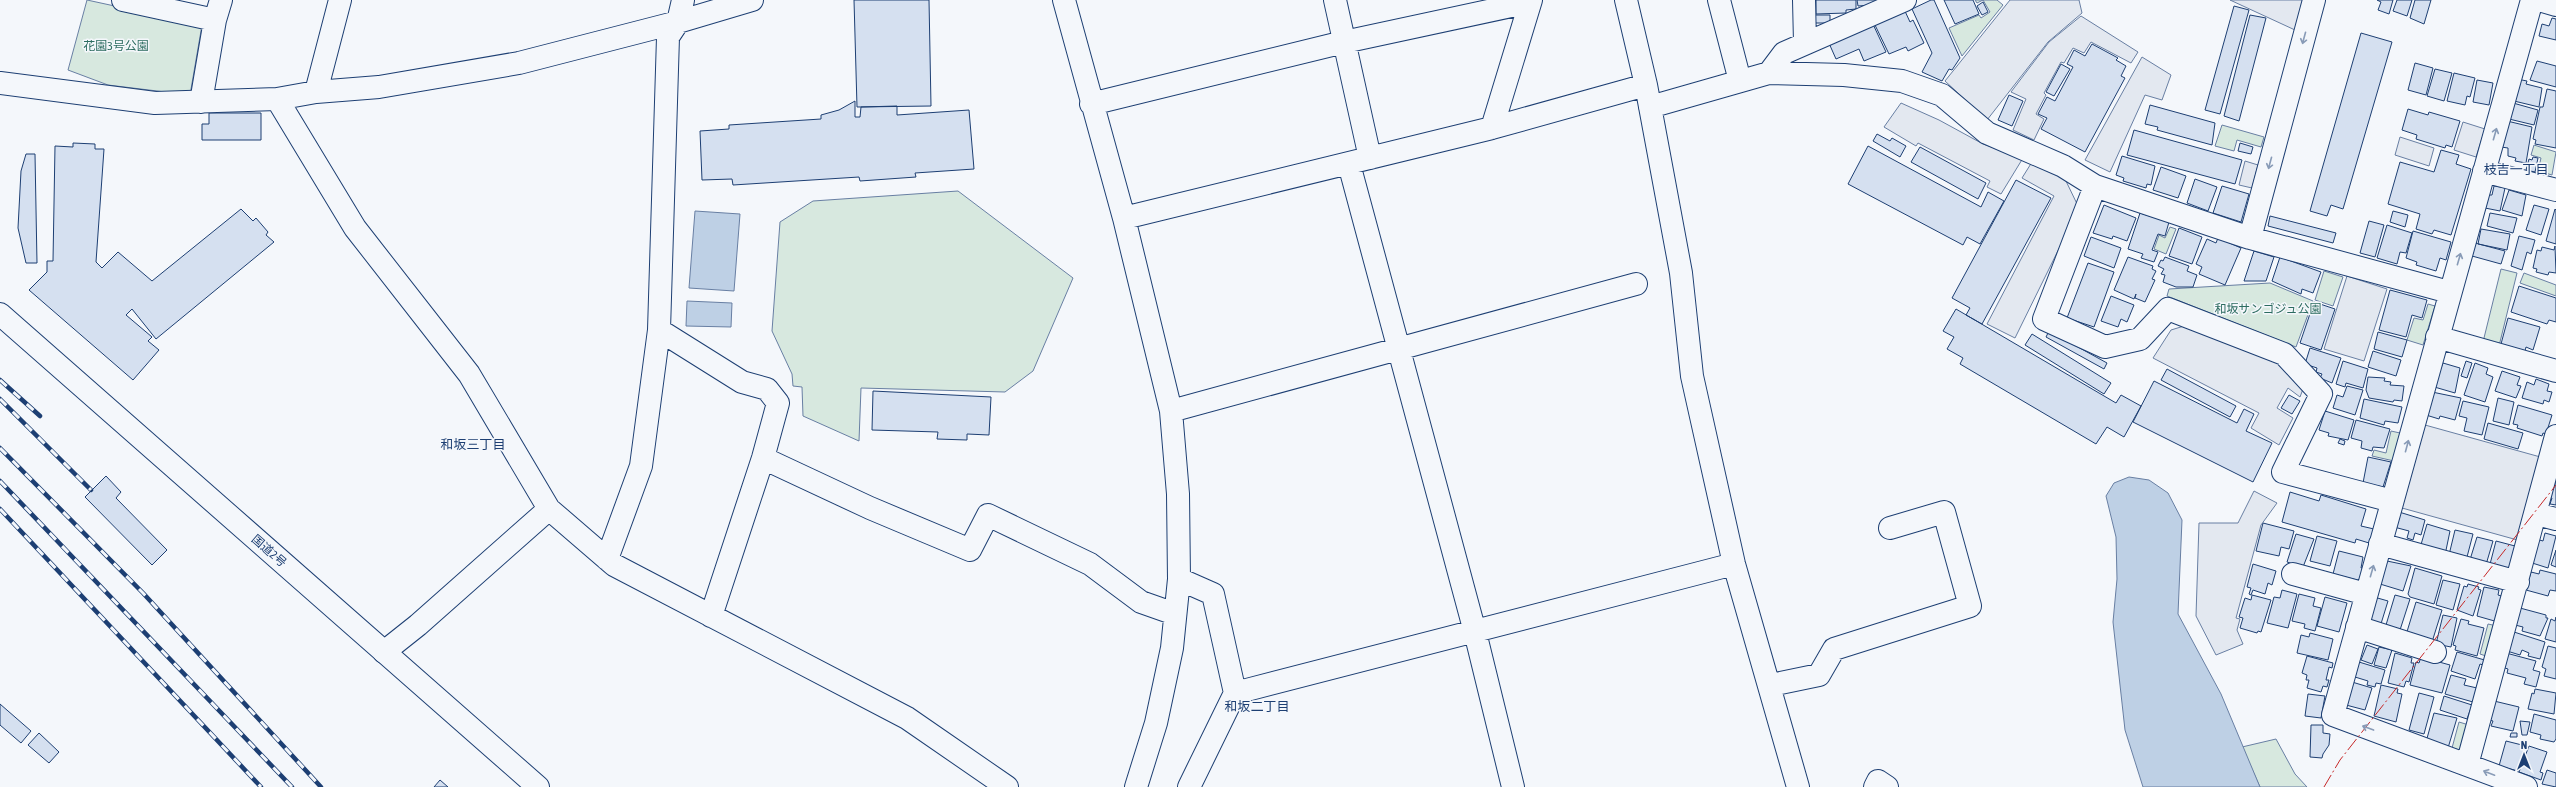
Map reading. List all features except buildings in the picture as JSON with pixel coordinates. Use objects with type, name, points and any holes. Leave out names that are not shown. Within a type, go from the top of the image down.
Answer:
[{"type":"main road","points":[[123,0],[218,10],[201,102]]},
{"type":"main road","points":[[316,92],[340,0]]},
{"type":"main road","points":[[607,558],[640,466],[659,330],[668,38],[678,22],[683,0]]},
{"type":"main road","points":[[0,83],[155,103],[277,99],[316,92],[379,87],[519,63],[678,22],[752,0]]},
{"type":"main road","points":[[1064,0],[1091,104],[1124,218],[1171,411],[1178,494],[1179,579],[1172,648],[1156,723],[1136,787]]},
{"type":"main road","points":[[1335,0],[1370,158]]},
{"type":"main road","points":[[1626,0],[1646,85],[1681,273],[1692,376],[1734,564],[1771,685],[1798,787]]},
{"type":"main road","points":[[1719,0],[1740,81]]},
{"type":"main road","points":[[1804,0],[1805,43]]},
{"type":"main road","points":[[1769,73],[1784,53],[1905,0]]},
{"type":"main road","points":[[2250,238],[2314,0]]},
{"type":"main road","points":[[2526,787],[2333,715],[2449,292],[2532,0]]},
{"type":"main road","points":[[2539,0],[2556,4]]},
{"type":"main road","points":[[1091,104],[1344,42],[1530,1],[1492,128]]},
{"type":"main road","points":[[1650,107],[1769,73],[1844,74],[1902,81],[1942,95],[1987,133],[2063,166],[2095,186],[2250,238],[2449,292]]},
{"type":"main road","points":[[1124,218],[1492,128],[1646,85]]},
{"type":"main road","points":[[277,99],[355,228],[469,374],[549,509],[614,565],[907,718],[1007,787]]},
{"type":"main road","points":[[1349,164],[1475,632],[1513,787]]},
{"type":"main road","points":[[2484,171],[2556,190]]},
{"type":"main road","points":[[2095,186],[2044,320],[2105,347],[2140,338],[2168,309],[2284,354],[2321,394],[2283,472],[2392,501]]},
{"type":"main road","points":[[1171,411],[1636,284]]},
{"type":"main road","name":"国道2号","points":[[0,314],[538,787]]},
{"type":"main road","points":[[659,330],[742,382],[767,389],[778,403],[763,458],[711,616]]},
{"type":"main road","points":[[2437,337],[2556,371]]},
{"type":"main road","points":[[2467,765],[2518,582],[2546,517],[2556,436]]},
{"type":"main road","points":[[763,458],[870,508],[970,550],[988,514],[1090,564],[1142,602],[1175,614]]},
{"type":"main road","points":[[384,652],[418,625],[549,509]]},
{"type":"main road","points":[[1771,685],[1819,675],[1834,649],[1970,606],[1944,512],[1890,528]]},
{"type":"main road","points":[[2380,544],[2518,582]]},
{"type":"main road","points":[[1235,693],[1734,564]]},
{"type":"main road","points":[[2293,574],[2366,594]]},
{"type":"main road","points":[[1179,579],[1213,594],[1235,693],[1189,787]]},
{"type":"main road","points":[[2357,628],[2435,652]]},
{"type":"main road","points":[[1874,787],[1878,781],[1887,787]]},
{"type":"green space","name":"花園3号公園","points":[[87,0],[202,25],[190,95],[108,85],[68,70]]},
{"type":"green space","points":[[1975,0],[1983,0],[1977,3]]},
{"type":"green space","points":[[1983,0],[1997,0],[2003,5],[1962,56],[1949,28],[1979,15],[1981,18],[1990,12]]},
{"type":"green space","points":[[2222,125],[2264,137],[2261,147],[2237,140],[2234,151],[2215,146]]},
{"type":"green space","points":[[2534,145],[2556,152],[2552,175],[2538,171],[2541,158],[2531,155]]},
{"type":"green space","points":[[958,191],[1073,278],[1033,371],[1005,392],[861,388],[859,441],[803,416],[802,387],[793,386],[792,374],[772,331],[780,222],[813,201]]},
{"type":"green space","points":[[2170,227],[2176,229],[2166,254],[2154,249],[2159,235],[2165,238]]},
{"type":"green space","points":[[2501,269],[2517,273],[2499,346],[2483,342]]},
{"type":"green space","points":[[2324,271],[2343,277],[2333,306],[2315,300]]},
{"type":"green space","points":[[2524,273],[2556,285],[2556,296],[2520,283]]},
{"type":"green space","name":"和坂サンゴジュ公園","points":[[2270,283],[2313,301],[2296,347],[2167,296],[2169,289]]},
{"type":"green space","points":[[2428,304],[2435,306],[2423,345],[2407,340],[2414,318],[2423,320]]},
{"type":"green space","points":[[2391,431],[2400,433],[2394,461],[2372,456],[2374,450],[2386,453]]},
{"type":"green space","points":[[2488,624],[2497,626],[2489,657],[2480,654]]},
{"type":"green space","points":[[2459,722],[2469,725],[2462,751],[2452,748]]},
{"type":"green space","points":[[2276,739],[2295,774],[2307,787],[2260,787],[2242,747]]},
{"type":"shaded area","points":[[2010,0],[2079,0],[2082,13],[2048,42],[1987,120],[1945,81]]},
{"type":"shaded area","points":[[2230,0],[2303,0],[2295,30]]},
{"type":"shaded area","points":[[2081,16],[2138,52],[2131,63],[2091,42],[2084,53],[2073,48],[2064,63],[2061,62],[2044,93],[2046,95],[2036,114],[2044,119],[2034,140],[2013,130],[2026,99],[2011,92],[2049,42]]},
{"type":"shaded area","points":[[2142,57],[2171,75],[2162,100],[2145,95],[2110,172],[2085,160]]},
{"type":"shaded area","points":[[1901,103],[1939,120],[1983,144],[2023,158],[2001,194],[1987,187],[1990,181],[1918,143],[1916,146],[1884,127]]},
{"type":"shaded area","points":[[2463,122],[2485,129],[2476,157],[2454,150]]},
{"type":"shaded area","points":[[2400,137],[2434,148],[2429,166],[2395,155]]},
{"type":"shaded area","points":[[2245,161],[2258,165],[2252,188],[2239,185]]},
{"type":"shaded area","points":[[2032,162],[2065,179],[2079,208],[2015,338],[1987,324],[2054,196],[2022,178]]},
{"type":"shaded area","points":[[2347,276],[2387,289],[2364,361],[2324,349]]},
{"type":"shaded area","points":[[2184,326],[2278,363],[2303,389],[2300,397],[2288,388],[2277,408],[2293,418],[2279,445],[2251,428],[2259,413],[2153,358],[2171,330]]},
{"type":"shaded area","points":[[2425,425],[2544,458],[2521,541],[2402,508]]},
{"type":"shaded area","points":[[2254,491],[2277,503],[2261,525],[2236,618],[2240,619],[2237,630],[2243,644],[2216,655],[2196,616],[2199,523],[2238,523]]},
{"type":"water","points":[[695,211],[740,214],[734,291],[689,288]]},
{"type":"water","points":[[687,301],[732,303],[731,327],[686,326]]},
{"type":"water","points":[[2129,477],[2149,480],[2168,493],[2182,520],[2178,614],[2221,694],[2260,787],[2143,787],[2125,730],[2113,622],[2117,579],[2116,537],[2106,496],[2114,483]]},
{"type":"railway","points":[[0,380],[40,416]]},
{"type":"railway","points":[[0,399],[91,490]]},
{"type":"railway","points":[[0,448],[143,593],[321,787]]},
{"type":"railway","points":[[0,481],[292,787]]},
{"type":"railway","points":[[0,509],[261,787]]},
{"type":"power","points":[[2324,787],[2340,760],[2556,485]]},
{"type":"district","name":"枝吉一丁目","points":[[2516,169]]},
{"type":"district","name":"和坂三丁目","points":[[473,444]]},
{"type":"district","name":"和坂二丁目","points":[[1257,706]]}]
